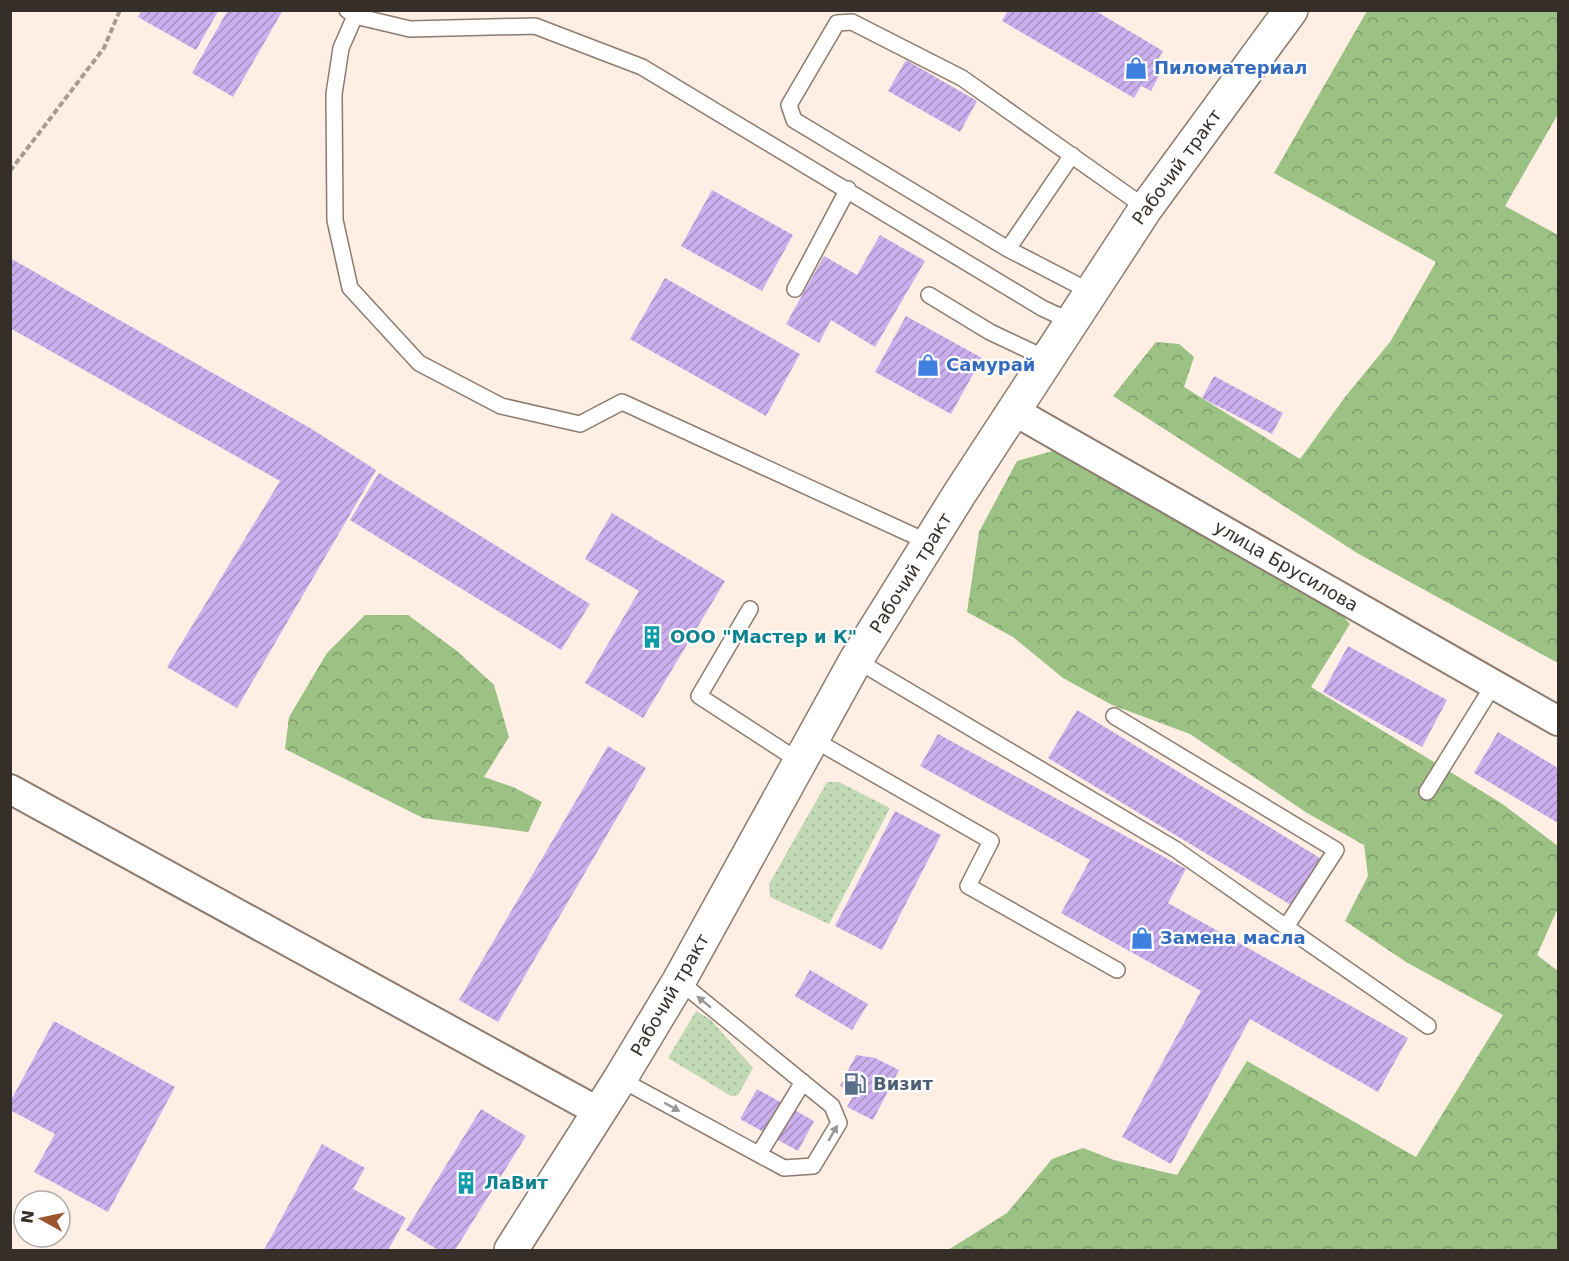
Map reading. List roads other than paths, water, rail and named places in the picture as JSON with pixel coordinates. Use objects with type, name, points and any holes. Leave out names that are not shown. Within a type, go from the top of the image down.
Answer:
[{"type":"street","name":"Рабочий тракт","points":[[511,1251],[679,981],[856,660],[1014,411],[1045,358],[1146,207],[1291,10]]},
{"type":"street","name":"улица Брусилова","points":[[1014,411],[1558,721]]},
{"type":"street","points":[[10,789],[599,1112]]},
{"type":"lane","points":[[930,543],[622,402],[580,424],[501,406],[419,363],[350,288],[335,220],[334,94],[341,48],[351,13],[410,29],[535,26],[642,67],[848,189],[1042,308],[1070,321]]},
{"type":"lane","points":[[1091,292],[1008,249],[794,120],[789,105],[837,23],[852,22],[962,78],[1146,207]]},
{"type":"lane","points":[[1008,249],[1072,155]]},
{"type":"lane","points":[[795,289],[848,189]]},
{"type":"lane","points":[[929,295],[990,332],[1045,358]]},
{"type":"lane","points":[[750,609],[699,696],[992,842],[968,886],[1117,970]]},
{"type":"lane","points":[[856,660],[1175,849],[1428,1026]]},
{"type":"lane","points":[[1427,792],[1494,684]]},
{"type":"lane","points":[[1114,716],[1336,850],[1286,927]]},
{"type":"lane","points":[[620,1079],[784,1168],[813,1166],[839,1123],[832,1106],[679,981]]},
{"type":"lane","points":[[759,1154],[803,1082]]},
{"type":"place","name":"Пиломатериал","points":[[1136,68]]},
{"type":"place","name":"Самурай","points":[[928,365]]},
{"type":"place","name":"ООО \"Мастер и К\"","points":[[652,637]]},
{"type":"place","name":"Замена масла","points":[[1142,938]]},
{"type":"place","name":"Визит","points":[[855,1084]]},
{"type":"place","name":"ЛаВит","points":[[466,1183]]}]
